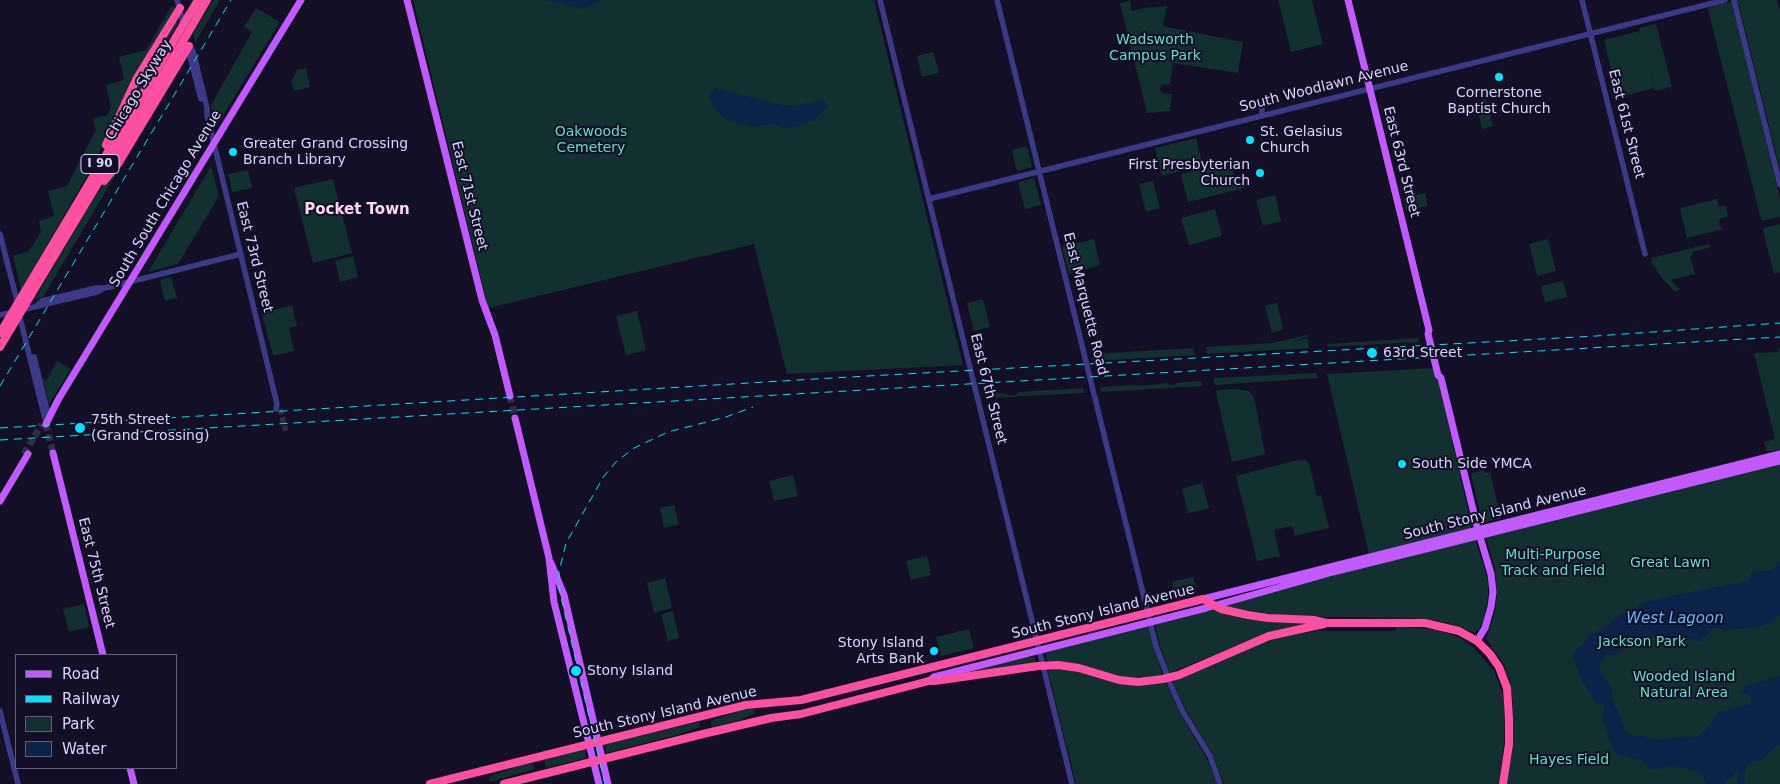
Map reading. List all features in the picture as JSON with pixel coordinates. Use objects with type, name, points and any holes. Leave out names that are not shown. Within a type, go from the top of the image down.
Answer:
[{"type":"highway","name":"Chicago Skyway","points":[[0,347],[100,163],[198,0]]},
{"type":"highway","name":"Chicago Skyway","points":[[0,333],[96,187],[208,0]]},
{"type":"highway","points":[[100,163],[105,147],[131,90],[180,8]]},
{"type":"highway","points":[[96,187],[105,180],[118,164],[189,46]]},
{"type":"highway","points":[[1204,599],[1221,609],[1248,615],[1314,620],[1326,623]]},
{"type":"highway","name":"South Stony Island Avenue","points":[[430,784],[746,705],[800,700],[1037,642],[1149,617],[1204,599]]},
{"type":"highway","points":[[929,681],[1043,666],[1072,667],[1112,679],[1130,682],[1156,681],[1269,636],[1326,623],[1425,623],[1459,631],[1477,641],[1490,654],[1499,668],[1507,688],[1509,718],[1509,744],[1503,784]]},
{"type":"highway","name":"South Stony Island Avenue","points":[[504,784],[771,718],[801,714],[929,681]]},
{"type":"main road","name":"South South Chicago Avenue","points":[[48,419],[301,0]]},
{"type":"main road","name":"East 71st Street","points":[[407,0],[482,300],[495,335],[510,396]]},
{"type":"main road","name":"East 63rd Street","points":[[1348,0],[1429,330],[1428,334],[1432,351],[1438,374],[1441,378],[1478,533],[1490,568],[1493,592],[1490,614],[1477,641]]},
{"type":"main road","points":[[516,418],[549,558],[554,602],[599,784]]},
{"type":"main road","name":"East 75th Street","points":[[55,453],[103,654]]},
{"type":"main road","points":[[0,501],[20,468],[26,454]]},
{"type":"main road","name":"South Stony Island Avenue","points":[[929,681],[934,677],[1039,650],[1149,617],[1215,605],[1298,581],[1780,454]]},
{"type":"main road","name":"South Stony Island Avenue","points":[[1204,599],[1780,461]]},
{"type":"main road","points":[[549,558],[564,595],[608,784]]},
{"type":"main road","points":[[130,769],[134,784]]},
{"type":"street","name":"East 73rd Street","points":[[178,0],[189,46],[193,51],[278,407]]},
{"type":"street","name":"East 67th Street","points":[[880,0],[1072,784]]},
{"type":"street","name":"East Marquette Road","points":[[997,0],[1149,617],[1167,678],[1183,712],[1210,756],[1220,784]]},
{"type":"street","name":"East 61st Street","points":[[1582,0],[1645,254]]},
{"type":"street","name":"South Woodlawn Avenue","points":[[929,199],[1725,0]]},
{"type":"street","points":[[1734,0],[1780,185]]},
{"type":"street","points":[[1258,102],[1262,109],[1262,116]]},
{"type":"street","points":[[0,234],[19,310],[28,333],[48,419]]},
{"type":"street","points":[[0,315],[42,306],[97,292],[104,288],[241,254]]},
{"type":"street","points":[[0,711],[18,784]]},
{"type":"green space","points":[[213,0],[220,0],[195,43],[193,34]]},
{"type":"green space","name":"Oakwoods Cemetery","points":[[413,0],[874,0],[963,365],[787,374],[754,244],[488,308]]},
{"type":"green space","points":[[1278,0],[1312,0],[1323,44],[1291,52]]},
{"type":"green space","points":[[1739,0],[1777,0],[1780,11],[1780,170],[1737,2]]},
{"type":"green space","name":"Wadsworth Campus Park","points":[[1130,1],[1132,11],[1167,6],[1163,26],[1243,42],[1238,73],[1173,63],[1170,84],[1162,85],[1160,89],[1163,94],[1172,94],[1170,111],[1147,113],[1120,3]]},
{"type":"green space","points":[[1733,2],[1780,199],[1780,217],[1763,221],[1708,9]]},
{"type":"green space","points":[[174,6],[175,11],[88,174],[21,290],[13,256],[29,251],[41,232],[39,221],[54,216],[48,191],[67,186],[96,130],[93,119],[107,115],[111,107],[106,85],[124,80],[119,57],[146,50],[171,7]]},
{"type":"green space","points":[[256,8],[280,22],[216,127],[211,105],[252,32],[244,27]]},
{"type":"green space","points":[[177,20],[178,24],[126,111],[124,110],[130,96]]},
{"type":"green space","points":[[1656,24],[1672,87],[1655,91],[1648,62],[1654,88],[1618,98],[1604,40],[1640,31],[1639,28]]},
{"type":"green space","points":[[933,52],[939,73],[922,77],[917,56]]},
{"type":"green space","points":[[185,58],[43,297],[35,298],[93,200]]},
{"type":"green space","points":[[306,68],[310,87],[294,91],[291,81],[298,69]]},
{"type":"green space","points":[[1486,99],[1493,126],[1482,129],[1476,101]]},
{"type":"green space","points":[[1196,138],[1203,165],[1162,176],[1155,148]]},
{"type":"green space","points":[[1027,146],[1032,167],[1017,171],[1012,150]]},
{"type":"green space","points":[[1238,160],[1240,169],[1233,171],[1237,186],[1244,184],[1244,188],[1188,202],[1181,174]]},
{"type":"green space","points":[[211,166],[219,196],[178,264],[148,272]]},
{"type":"green space","points":[[248,170],[252,188],[232,192],[228,174]]},
{"type":"green space","points":[[1034,178],[1041,205],[1025,209],[1018,182]]},
{"type":"green space","points":[[333,179],[352,253],[313,263],[294,188]]},
{"type":"green space","points":[[1153,181],[1160,208],[1146,212],[1139,184]]},
{"type":"green space","points":[[1425,193],[1428,206],[1406,210],[1404,198]]},
{"type":"green space","points":[[1275,195],[1281,221],[1263,226],[1256,200]]},
{"type":"green space","points":[[1717,199],[1719,207],[1726,206],[1728,216],[1719,219],[1720,227],[1723,229],[1687,238],[1680,208]]},
{"type":"green space","points":[[1215,209],[1222,236],[1189,245],[1181,218]]},
{"type":"green space","points":[[1780,224],[1780,272],[1774,274],[1763,230],[1764,228]]},
{"type":"green space","points":[[1094,239],[1100,265],[1069,274],[1062,247]]},
{"type":"green space","points":[[1548,239],[1556,271],[1537,276],[1529,244]]},
{"type":"green space","points":[[1709,244],[1710,247],[1693,252],[1693,255],[1690,256],[1695,274],[1671,280],[1680,290],[1675,292],[1661,277],[1652,263],[1651,258]]},
{"type":"green space","points":[[353,256],[358,277],[340,282],[335,261]]},
{"type":"green space","points":[[171,277],[177,298],[165,301],[160,280]]},
{"type":"green space","points":[[1563,281],[1567,297],[1545,302],[1541,286]]},
{"type":"green space","points":[[983,299],[990,327],[974,331],[967,303]]},
{"type":"green space","points":[[1277,303],[1283,329],[1272,333],[1265,306]]},
{"type":"green space","points":[[292,305],[297,326],[289,328],[294,351],[273,356],[262,313]]},
{"type":"green space","points":[[637,311],[646,350],[626,355],[616,316]]},
{"type":"green space","points":[[1307,335],[1307,337],[1290,342],[1308,338],[1309,348],[1207,354],[1206,347],[1273,343]]},
{"type":"green space","points":[[1418,338],[1419,342],[1328,347],[1327,344]]},
{"type":"green space","points":[[1193,348],[1195,355],[1093,361],[1091,354]]},
{"type":"green space","points":[[1778,348],[1780,348],[1780,451],[1767,452],[1764,442],[1775,439],[1754,353],[1779,352]]},
{"type":"green space","points":[[57,361],[71,369],[49,404],[43,379],[44,377],[46,382]]},
{"type":"green space","name":"South Side YMCA","points":[[1435,368],[1472,526],[1467,530],[1369,554],[1327,374]]},
{"type":"green space","points":[[1316,373],[1317,378],[1218,385],[1215,385],[1213,378]]},
{"type":"green space","points":[[1201,381],[1202,386],[1101,392],[1100,387],[1168,383],[1175,385],[1176,383]]},
{"type":"green space","points":[[1083,388],[1084,393],[990,398],[987,394],[1006,393],[1009,396],[1016,395],[1018,392]]},
{"type":"green space","points":[[1236,389],[1249,391],[1254,397],[1265,454],[1232,462],[1216,392],[1217,390]]},
{"type":"green space","points":[[1297,460],[1305,460],[1309,463],[1317,496],[1321,495],[1329,528],[1295,536],[1292,526],[1274,530],[1280,556],[1257,561],[1236,476]]},
{"type":"green space","name":"Jackson Park","points":[[1780,464],[1780,784],[1507,784],[1513,734],[1513,704],[1510,682],[1503,663],[1486,639],[1495,612],[1497,593],[1495,569],[1486,538]]},
{"type":"green space","points":[[1484,470],[1485,473],[1490,472],[1501,518],[1483,523],[1471,475],[1472,473]]},
{"type":"green space","points":[[793,475],[798,496],[774,501],[769,481]]},
{"type":"green space","points":[[1202,483],[1209,508],[1188,513],[1182,489]]},
{"type":"green space","points":[[674,505],[679,524],[664,528],[660,508]]},
{"type":"green space","points":[[1475,540],[1485,569],[1488,597],[1484,618],[1479,630],[1474,633],[1459,626],[1435,620],[1284,616],[1223,606],[1325,576]]},
{"type":"green space","points":[[927,556],[931,575],[911,580],[906,561]]},
{"type":"green space","points":[[1193,577],[1197,594],[1176,599],[1172,582]]},
{"type":"green space","points":[[665,578],[672,608],[654,613],[647,583]]},
{"type":"green space","points":[[84,604],[89,627],[69,632],[63,609]]},
{"type":"green space","points":[[1208,609],[1234,615],[1314,624],[1266,633],[1170,673],[1160,646],[1155,624]]},
{"type":"green space","points":[[673,611],[679,638],[668,641],[661,614]]},
{"type":"green space","points":[[1148,626],[1162,674],[1160,676],[1122,677],[1075,664],[1047,661],[1045,651]]},
{"type":"green space","points":[[1396,626],[1436,630],[1461,638],[1474,648],[1494,671],[1503,694],[1505,715],[1499,784],[1224,784],[1213,755],[1185,708],[1174,685],[1174,680],[1277,637],[1317,631],[1395,631]]},
{"type":"green space","points":[[969,629],[974,648],[941,656],[936,637]]},
{"type":"green space","points":[[1026,657],[1035,657],[1035,663],[967,673],[966,671]]},
{"type":"green space","points":[[1050,668],[1080,671],[1122,684],[1166,683],[1181,715],[1207,759],[1217,784],[1076,784],[1048,671]]},
{"type":"green space","points":[[754,709],[755,713],[740,720],[712,727],[711,721],[740,710]]},
{"type":"green space","points":[[699,722],[700,727],[676,735],[606,753],[605,744]]},
{"type":"green space","points":[[585,749],[586,758],[546,768],[544,760]]},
{"type":"green space","points":[[533,763],[535,769],[490,782],[489,777],[518,766]]},
{"type":"water","points":[[546,0],[602,0],[582,9]]},
{"type":"water","points":[[715,88],[783,105],[793,106],[824,101],[828,106],[814,120],[794,127],[784,128],[771,124],[752,127],[723,117],[709,100],[709,92]]},
{"type":"water","name":"West Lagoon","points":[[1780,561],[1780,614],[1771,623],[1762,626],[1727,630],[1714,628],[1698,642],[1689,638],[1673,645],[1668,644],[1658,636],[1646,635],[1637,638],[1613,655],[1607,655],[1601,663],[1599,670],[1612,688],[1612,701],[1619,713],[1624,730],[1634,736],[1643,736],[1656,740],[1690,736],[1696,738],[1708,727],[1717,713],[1751,703],[1750,695],[1741,692],[1743,687],[1780,676],[1780,745],[1776,746],[1763,759],[1746,767],[1745,784],[1737,784],[1738,772],[1736,771],[1731,779],[1727,780],[1724,784],[1706,784],[1703,774],[1691,769],[1667,766],[1662,769],[1652,769],[1640,760],[1617,754],[1613,750],[1603,718],[1604,707],[1602,704],[1596,703],[1582,680],[1573,657],[1574,651],[1582,645],[1591,633],[1599,631],[1623,613],[1631,612],[1644,603],[1743,582],[1749,580],[1751,574],[1755,572],[1775,568]]},
{"type":"tunnel","points":[[510,396],[515,418]]},
{"type":"tunnel","points":[[280,409],[286,432]]},
{"type":"tunnel","points":[[24,454],[42,424]]},
{"type":"tunnel","points":[[46,424],[53,453]]},
{"type":"railway","points":[[0,386],[231,0]]},
{"type":"railway","points":[[0,428],[832,378],[1596,336],[1780,323]]},
{"type":"railway","points":[[0,440],[1780,337]]},
{"type":"railway","points":[[605,784],[560,593],[559,572],[566,543],[604,476],[616,462],[634,448],[668,432],[726,417],[753,407]]},
{"type":"place","name":"Cornerstone Baptist Church","points":[[1499,77]]},
{"type":"place","name":"St. Gelasius Church","points":[[1250,140]]},
{"type":"place","name":"Greater Grand Crossing Branch Library","points":[[233,152]]},
{"type":"place","name":"First Presbyterian Church","points":[[1260,173]]},
{"type":"place","name":"63rd Street","points":[[1372,353]]},
{"type":"place","name":"75th Street (Grand Crossing)","points":[[80,428]]},
{"type":"place","name":"South Side YMCA","points":[[1402,464]]},
{"type":"place","name":"Stony Island Arts Bank","points":[[934,651]]},
{"type":"place","name":"Stony Island","points":[[576,671]]},
{"type":"district","name":"Pocket Town","points":[[357,210]]},
{"type":"park label","name":"Great Lawn","points":[[1670,563]]},
{"type":"park label","name":"Multi-Purpose Track and Field","points":[[1553,564]]},
{"type":"park label","name":"Wooded Island Natural Area","points":[[1684,686]]},
{"type":"park label","name":"Hayes Field","points":[[1569,760]]}]
